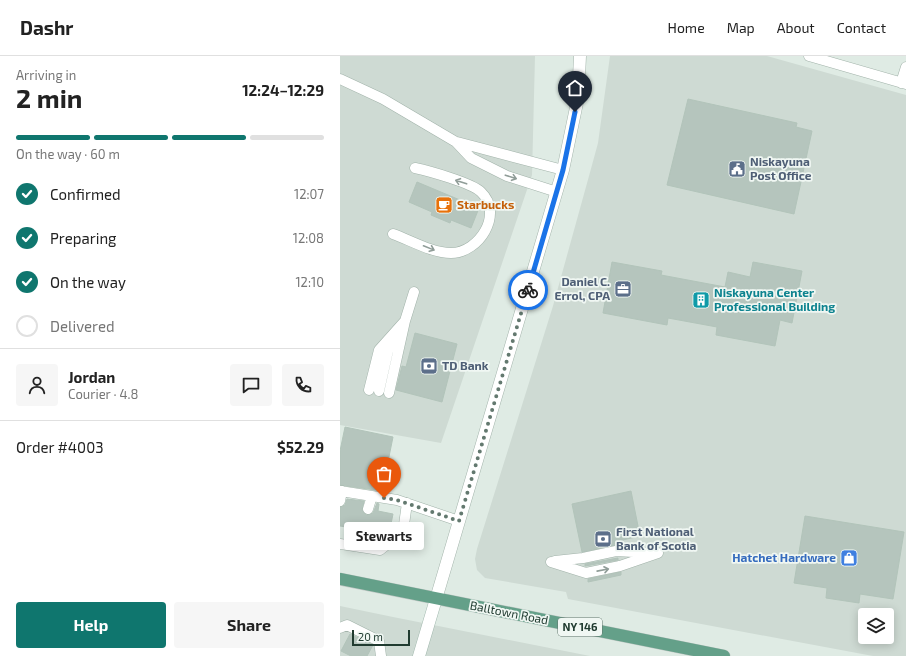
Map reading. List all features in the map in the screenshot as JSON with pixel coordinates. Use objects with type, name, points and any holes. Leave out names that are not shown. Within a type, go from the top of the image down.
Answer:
[{"type":"main road","name":"Balltown Road","points":[[340,579],[724,656]]},
{"type":"street","points":[[419,656],[563,170],[578,98],[580,56]]},
{"type":"lane","points":[[809,56],[904,83],[906,68]]},
{"type":"lane","points":[[340,79],[383,99],[456,142],[563,170]]},
{"type":"lane","points":[[456,142],[471,158],[506,176],[557,192]]},
{"type":"lane","points":[[393,234],[437,251],[451,253],[465,250],[478,242],[490,218],[488,202],[481,191],[468,185],[415,168]]},
{"type":"lane","points":[[405,321],[379,350],[379,391],[405,321],[414,292]]},
{"type":"lane","points":[[340,502],[341,491],[407,503],[459,521]]},
{"type":"lane","points":[[368,510],[372,496]]},
{"type":"lane","points":[[340,544],[380,550],[403,532],[407,503]]},
{"type":"lane","points":[[361,547],[364,530]]},
{"type":"lane","points":[[616,551],[658,553],[620,566],[586,573],[551,562],[583,558],[616,551]]},
{"type":"lane","points":[[340,628],[347,625],[380,641],[381,656]]},
{"type":"shaded area","points":[[340,56],[535,56],[532,175],[441,443],[340,425]]},
{"type":"shaded area","points":[[610,56],[767,56],[906,95],[906,656],[873,656],[568,599],[566,592],[485,578],[477,570],[475,559],[477,549],[553,306],[598,143]]},
{"type":"shaded area","points":[[340,606],[393,617],[590,656],[340,656]]},
{"type":"building","name":"Niskayuna Post Office","points":[[688,99],[797,123],[796,127],[812,131],[794,214],[667,185]]},
{"type":"building","name":"Starbucks","points":[[417,182],[479,208],[471,228],[451,220],[450,223],[431,215],[432,212],[409,202]]},
{"type":"building","name":"Niskayuna Center Professional Building","points":[[612,262],[662,271],[661,275],[725,287],[728,272],[750,277],[753,262],[802,271],[792,323],[780,320],[775,346],[716,335],[717,327],[668,318],[667,325],[603,313]]},
{"type":"building","name":"TD Bank","points":[[415,333],[457,344],[442,402],[396,390],[402,366],[406,367]]},
{"type":"building","points":[[345,427],[393,437],[382,491],[340,485],[340,451]]},
{"type":"building","name":"First National Bank of Scotia","points":[[631,491],[640,536],[614,542],[615,545],[582,552],[572,504]]},
{"type":"building","points":[[347,499],[364,501],[362,510],[366,515],[373,513],[377,503],[379,504],[378,511],[393,514],[389,534],[370,531],[368,525],[365,524],[359,526],[358,529],[340,526],[340,507],[345,505]]},
{"type":"building","name":"Hatchet Hardware","points":[[805,516],[904,532],[893,599],[860,594],[859,603],[826,598],[827,588],[794,583]]},
{"type":"building","points":[[618,558],[618,560],[585,566],[585,564]]},
{"type":"building","points":[[621,572],[621,575],[588,582],[588,579]]},
{"type":"building","points":[[350,634],[373,645],[367,656],[351,656],[341,651]]},
{"type":"way so far","points":[[384,498],[397,500],[459,521],[528,290]]},
{"type":"place","name":"Niskayuna Post Office","points":[[737,169]]},
{"type":"place","name":"Starbucks","points":[[444,205]]},
{"type":"place","name":"Daniel C. Errol, CPA","points":[[623,289]]},
{"type":"place","name":"Niskayuna Center Professional Building","points":[[701,300]]},
{"type":"place","name":"TD Bank","points":[[429,366]]},
{"type":"place","name":"Stewarts","points":[[384,498]]},
{"type":"place","name":"First National Bank of Scotia","points":[[603,539]]},
{"type":"place","name":"Hatchet Hardware","points":[[849,558]]},
{"type":"route","points":[[528,290],[563,170],[575,112]]}]
